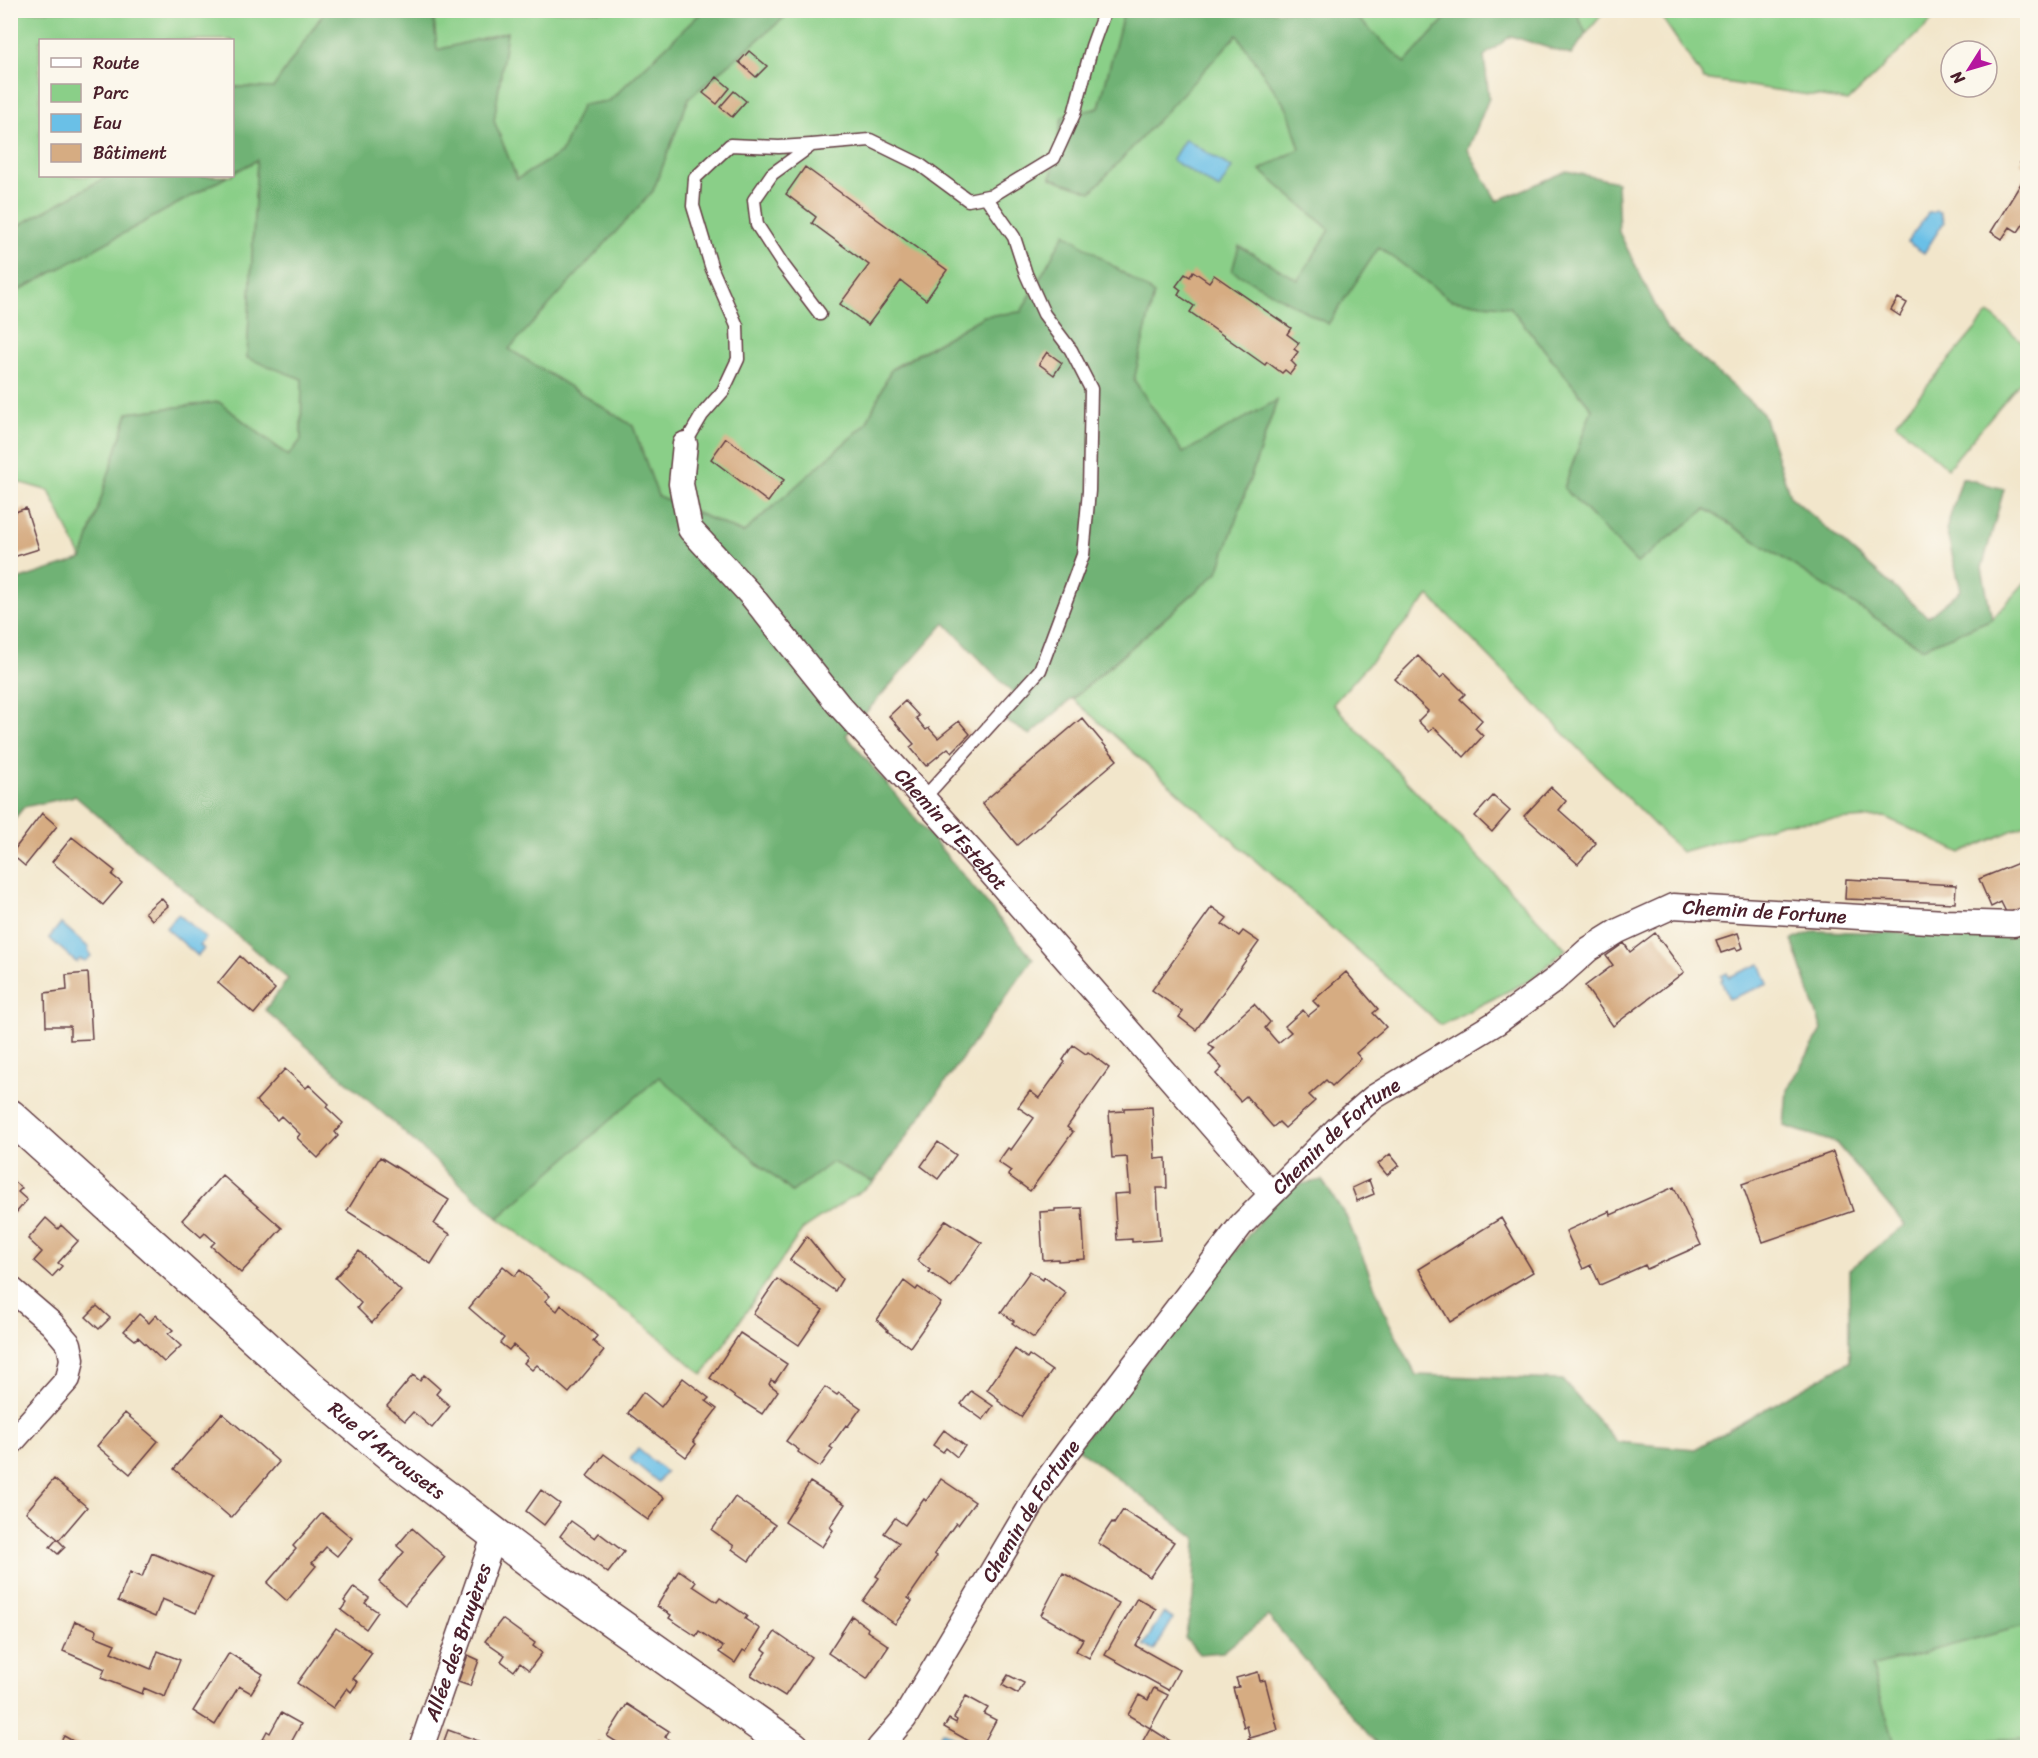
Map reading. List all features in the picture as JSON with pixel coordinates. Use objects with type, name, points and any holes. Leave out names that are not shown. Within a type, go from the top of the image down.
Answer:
[{"type":"main road","name":"Rue d'Arrousets","points":[[10,1116],[314,1390],[397,1460],[638,1640],[793,1748]]},
{"type":"street","name":"Chemin d'Estebot","points":[[685,444],[681,484],[690,529],[750,594],[838,704],[924,798],[1270,1194]]},
{"type":"street","name":"Chemin de Fortune","points":[[879,1748],[904,1719],[1044,1484],[1234,1234],[1270,1194],[1337,1129],[1374,1097],[1496,1023],[1552,982],[1589,949],[1618,931],[1673,906],[1945,922],[2014,924],[2028,919]]},
{"type":"street","points":[[10,1288],[58,1331],[69,1344],[72,1359],[68,1379],[10,1444]]},
{"type":"street","name":"Allée des Bruyères","points":[[421,1748],[495,1534]]},
{"type":"lane","points":[[685,444],[702,415],[723,391],[738,359],[737,326],[712,269],[693,206],[695,178],[730,144],[779,147],[870,140],[919,164],[968,200],[993,195],[1054,158],[1074,114],[1092,46],[1105,10]]},
{"type":"lane","points":[[812,145],[772,174],[754,200],[757,225],[819,314]]},
{"type":"lane","points":[[924,798],[1040,670],[1083,555],[1089,491],[1091,389],[1071,350],[1044,314],[1026,274],[1014,237],[986,197]]},
{"type":"green space","points":[[11,11],[325,11],[273,88],[234,87],[234,39],[39,39],[39,177],[106,177],[11,230]]},
{"type":"green space","points":[[325,11],[433,11],[437,50],[507,32],[494,121],[517,179],[561,153],[582,105],[609,101],[703,11],[792,11],[689,98],[653,191],[509,349],[633,426],[658,496],[743,533],[866,424],[891,370],[984,316],[1021,312],[1065,233],[1154,294],[1134,380],[1183,453],[1277,400],[1218,572],[1030,735],[1006,721],[1019,700],[945,623],[846,735],[1033,959],[874,1182],[832,1162],[792,1192],[659,1077],[498,1218],[265,1010],[288,979],[75,796],[24,807],[11,823],[11,582],[82,559],[128,413],[219,402],[288,456],[301,440],[302,379],[247,358],[257,160],[234,172],[234,87],[273,88]]},
{"type":"green space","points":[[433,11],[703,11],[609,101],[582,105],[561,153],[517,179],[494,121],[507,32],[437,50]]},
{"type":"green space","points":[[792,11],[1124,11],[1099,108],[1062,117],[1051,178],[1091,192],[1237,34],[1288,110],[1300,149],[1260,170],[1330,230],[1298,280],[1239,246],[1328,324],[1379,247],[1451,300],[1510,307],[1592,409],[1564,488],[1637,563],[1706,509],[1922,648],[1992,619],[2027,580],[2027,824],[1961,853],[1885,817],[1783,823],[1681,852],[1429,596],[1333,704],[1566,949],[1530,980],[1441,1025],[1073,699],[1218,572],[1277,401],[1183,454],[1134,380],[1154,294],[1065,234],[1021,312],[984,316],[891,369],[866,424],[744,533],[658,496],[633,426],[508,349],[653,191],[689,98]]},
{"type":"green space","points":[[1124,11],[1350,11],[1405,63],[1452,11],[1576,11],[1586,34],[1571,55],[1511,36],[1484,56],[1489,98],[1468,150],[1497,201],[1567,171],[1617,182],[1619,232],[1667,329],[1763,413],[1790,496],[1928,617],[1961,590],[1946,530],[1962,478],[2004,489],[1982,568],[1992,619],[1922,648],[1706,509],[1637,563],[1564,488],[1592,409],[1510,307],[1451,300],[1379,247],[1328,324],[1232,271],[1239,246],[1298,280],[1330,230],[1260,170],[1300,149],[1288,110],[1237,35],[1091,192],[1051,178],[1062,117],[1099,108]]},
{"type":"green space","points":[[1350,11],[1452,11],[1405,63]]},
{"type":"green space","points":[[1576,11],[1605,11],[1586,34]]},
{"type":"green space","points":[[1645,11],[1942,11],[1848,101],[1704,79],[1660,15]]},
{"type":"green space","points":[[257,160],[247,357],[302,379],[301,440],[289,456],[219,402],[128,413],[82,559],[49,491],[11,480],[10,385],[13,381],[10,376],[11,295],[226,177],[234,177],[234,172]]},
{"type":"green space","points":[[106,177],[226,177],[11,295],[11,230]]},
{"type":"green space","points":[[1989,313],[2027,346],[2027,374],[1948,468],[1896,423]]},
{"type":"green space","points":[[1815,931],[2027,936],[2027,1625],[1871,1667],[1895,1744],[2027,1738],[2027,1747],[1379,1747],[1268,1616],[1223,1652],[1199,1654],[1185,1638],[1193,1599],[1196,1538],[1077,1448],[1287,1187],[1322,1180],[1346,1216],[1389,1322],[1416,1375],[1562,1380],[1617,1442],[1695,1449],[1849,1362],[1849,1270],[1905,1225],[1836,1143],[1784,1126],[1787,1090],[1822,1030],[1792,940]]},
{"type":"green space","points":[[659,1076],[792,1192],[832,1162],[874,1182],[802,1230],[703,1375],[650,1329],[498,1218]]},
{"type":"green space","points":[[2027,1625],[2027,1738],[1895,1744],[1871,1666]]},
{"type":"water","points":[[1185,139],[1232,168],[1219,189],[1172,160]]},
{"type":"water","points":[[1929,212],[1940,212],[1944,222],[1924,253],[1907,242]]},
{"type":"water","points":[[178,914],[206,938],[200,945],[204,949],[198,956],[166,928]]},
{"type":"water","points":[[61,923],[89,948],[91,956],[85,961],[80,959],[76,962],[49,938]]},
{"type":"water","points":[[1760,964],[1768,984],[1729,999],[1721,976],[1727,973],[1729,977]]},
{"type":"water","points":[[638,1449],[666,1472],[658,1482],[630,1459]]},
{"type":"water","points":[[1163,1613],[1173,1619],[1154,1651],[1144,1645]]},
{"type":"water","points":[[942,1731],[972,1747],[949,1747],[938,1741]]},
{"type":"building","points":[[749,51],[767,66],[756,77],[739,62]]},
{"type":"building","points":[[717,77],[730,88],[717,104],[703,93]]},
{"type":"building","points":[[734,91],[746,101],[732,117],[720,107]]},
{"type":"building","points":[[2028,151],[2028,168],[2020,163]]},
{"type":"building","points":[[805,167],[947,270],[926,300],[901,281],[868,325],[840,304],[869,265],[812,223],[816,217],[786,194]]},
{"type":"building","points":[[2028,172],[2028,217],[2018,232],[2010,227],[2002,239],[1991,232]]},
{"type":"building","points":[[1193,271],[1209,282],[1214,275],[1291,328],[1287,334],[1299,343],[1294,349],[1298,352],[1291,361],[1296,366],[1290,374],[1285,370],[1282,373],[1267,362],[1265,365],[1190,312],[1194,306],[1178,295],[1181,290],[1176,286],[1185,274],[1190,277]]},
{"type":"building","points":[[1898,298],[1907,303],[1900,316],[1891,310]]},
{"type":"building","points":[[1047,352],[1062,363],[1054,375],[1039,364]]},
{"type":"building","points":[[726,438],[784,480],[768,502],[711,459]]},
{"type":"building","points":[[26,508],[39,549],[10,558],[10,514]]},
{"type":"building","points":[[1418,656],[1440,678],[1445,674],[1465,694],[1460,699],[1482,720],[1475,728],[1483,736],[1464,757],[1434,727],[1429,732],[1418,721],[1428,711],[1395,679]]},
{"type":"building","points":[[905,701],[919,716],[916,718],[926,730],[929,728],[938,738],[959,721],[970,734],[952,752],[948,748],[926,766],[910,747],[914,744],[889,716]]},
{"type":"building","points":[[1082,718],[1117,760],[1017,845],[982,803]]},
{"type":"building","points":[[1551,787],[1566,801],[1559,810],[1596,843],[1578,864],[1524,816]]},
{"type":"building","points":[[1493,796],[1510,811],[1492,832],[1475,816]]},
{"type":"building","points":[[42,813],[57,826],[25,866],[11,854]]},
{"type":"building","points":[[72,837],[115,871],[112,875],[122,883],[103,905],[52,862]]},
{"type":"building","points":[[2028,859],[2028,910],[2007,914],[2001,902],[1991,907],[1979,879]]},
{"type":"building","points":[[1846,879],[1956,885],[1955,903],[1845,899]]},
{"type":"building","points":[[161,898],[168,906],[152,920],[145,912]]},
{"type":"building","points":[[1212,907],[1227,918],[1222,924],[1239,936],[1243,931],[1259,942],[1196,1030],[1179,1017],[1183,1012],[1152,990]]},
{"type":"building","points":[[1655,933],[1684,972],[1613,1026],[1585,986],[1613,965],[1606,956],[1624,943],[1630,952]]},
{"type":"building","points":[[1738,933],[1743,948],[1721,953],[1716,940]]},
{"type":"building","points":[[240,956],[275,989],[254,1014],[218,983]]},
{"type":"building","points":[[1346,972],[1378,1009],[1373,1013],[1386,1027],[1356,1053],[1361,1059],[1332,1086],[1326,1080],[1309,1095],[1315,1101],[1285,1128],[1279,1122],[1273,1127],[1246,1096],[1240,1101],[1216,1074],[1222,1068],[1209,1054],[1214,1049],[1209,1044],[1254,1004],[1270,1022],[1265,1028],[1278,1043],[1291,1032],[1285,1026],[1303,1010],[1308,1016],[1319,1007],[1313,1001]]},
{"type":"building","points":[[88,973],[92,1039],[70,1040],[70,1026],[46,1026],[45,993],[67,990],[66,975]]},
{"type":"building","points":[[1073,1045],[1086,1054],[1088,1052],[1109,1068],[1067,1127],[1073,1132],[1030,1191],[1008,1175],[1011,1171],[998,1162],[1008,1148],[1011,1150],[1034,1118],[1018,1107],[1030,1091],[1039,1098],[1065,1062],[1063,1060]]},
{"type":"building","points":[[285,1069],[306,1088],[309,1085],[329,1104],[326,1107],[343,1123],[335,1132],[338,1136],[318,1158],[297,1138],[300,1134],[281,1116],[277,1120],[256,1101]]},
{"type":"building","points":[[1152,1107],[1155,1159],[1166,1158],[1167,1188],[1157,1188],[1160,1240],[1132,1242],[1132,1239],[1117,1240],[1114,1194],[1130,1193],[1127,1157],[1112,1158],[1109,1112],[1124,1111],[1124,1108]]},
{"type":"building","points":[[938,1142],[956,1155],[938,1179],[921,1166]]},
{"type":"building","points":[[1833,1152],[1853,1211],[1763,1242],[1742,1184]]},
{"type":"building","points":[[1390,1154],[1399,1165],[1387,1175],[1378,1164]]},
{"type":"building","points":[[380,1157],[449,1200],[434,1224],[450,1234],[431,1264],[347,1211]]},
{"type":"building","points":[[222,1175],[282,1228],[241,1273],[211,1246],[215,1242],[205,1233],[201,1237],[182,1220]]},
{"type":"building","points":[[10,1179],[22,1188],[18,1192],[27,1200],[15,1214],[10,1210]]},
{"type":"building","points":[[1369,1180],[1374,1194],[1357,1201],[1352,1188]]},
{"type":"building","points":[[1674,1187],[1701,1245],[1647,1269],[1645,1265],[1600,1285],[1591,1265],[1583,1269],[1566,1231],[1610,1211],[1611,1215]]},
{"type":"building","points":[[1082,1208],[1085,1259],[1043,1260],[1040,1212]]},
{"type":"building","points":[[46,1218],[58,1229],[61,1225],[78,1241],[58,1263],[62,1266],[52,1277],[34,1261],[42,1252],[28,1239]]},
{"type":"building","points":[[1501,1218],[1533,1272],[1450,1322],[1419,1269]]},
{"type":"building","points":[[946,1220],[982,1243],[951,1287],[929,1272],[930,1270],[917,1260]]},
{"type":"building","points":[[807,1236],[842,1279],[835,1291],[790,1260]]},
{"type":"building","points":[[359,1251],[401,1291],[372,1323],[357,1308],[361,1303],[335,1278]]},
{"type":"building","points":[[503,1266],[515,1276],[520,1270],[550,1296],[545,1301],[557,1311],[561,1305],[597,1336],[593,1341],[604,1351],[569,1393],[537,1365],[532,1370],[524,1363],[528,1358],[513,1345],[509,1350],[500,1343],[504,1338],[469,1308]]},
{"type":"building","points":[[1030,1271],[1043,1280],[1044,1277],[1066,1293],[1034,1338],[1012,1323],[1014,1321],[1001,1312]]},
{"type":"building","points":[[777,1279],[823,1310],[799,1345],[753,1314]]},
{"type":"building","points":[[904,1281],[916,1290],[918,1287],[941,1303],[910,1347],[887,1331],[877,1320]]},
{"type":"building","points":[[97,1306],[110,1318],[99,1329],[86,1317]]},
{"type":"building","points":[[139,1314],[149,1323],[156,1315],[173,1330],[168,1334],[181,1346],[164,1362],[138,1337],[135,1340],[124,1331]]},
{"type":"building","points":[[740,1333],[787,1364],[775,1382],[771,1380],[769,1384],[778,1391],[762,1414],[710,1378]]},
{"type":"building","points":[[1015,1349],[1027,1358],[1029,1355],[1052,1371],[1021,1417],[987,1390]]},
{"type":"building","points":[[413,1375],[420,1381],[424,1375],[440,1389],[436,1394],[450,1406],[432,1428],[413,1412],[405,1421],[387,1406]]},
{"type":"building","points":[[683,1378],[709,1398],[706,1401],[717,1409],[693,1441],[696,1444],[686,1457],[628,1413],[643,1392],[661,1407]]},
{"type":"building","points":[[825,1387],[837,1395],[839,1393],[861,1408],[830,1447],[833,1449],[820,1467],[786,1441]]},
{"type":"building","points":[[971,1391],[993,1406],[983,1420],[961,1404]]},
{"type":"building","points":[[125,1413],[158,1441],[130,1474],[97,1446]]},
{"type":"building","points":[[222,1413],[279,1462],[231,1518],[174,1469]]},
{"type":"building","points":[[944,1430],[965,1446],[957,1457],[946,1448],[943,1452],[933,1445]]},
{"type":"building","points":[[604,1454],[664,1498],[648,1520],[587,1476]]},
{"type":"building","points":[[54,1479],[87,1507],[59,1540],[26,1512]]},
{"type":"building","points":[[941,1479],[975,1502],[958,1525],[956,1523],[934,1554],[937,1556],[908,1598],[912,1601],[895,1624],[863,1601],[879,1578],[876,1576],[899,1543],[884,1533],[895,1518],[905,1525]]},
{"type":"building","points":[[810,1482],[845,1504],[830,1527],[833,1530],[822,1547],[785,1522]]},
{"type":"building","points":[[541,1490],[560,1504],[544,1525],[526,1511]]},
{"type":"building","points":[[735,1497],[775,1525],[749,1561],[732,1549],[734,1546],[712,1530]]},
{"type":"building","points":[[1123,1510],[1174,1542],[1150,1577],[1098,1543]]},
{"type":"building","points":[[322,1513],[352,1538],[337,1556],[326,1547],[312,1563],[316,1566],[287,1601],[267,1583],[296,1549],[293,1546]]},
{"type":"building","points":[[571,1521],[595,1538],[599,1533],[624,1552],[608,1573],[560,1536]]},
{"type":"building","points":[[412,1528],[445,1557],[405,1605],[379,1582],[404,1552],[397,1546]]},
{"type":"building","points":[[57,1539],[65,1547],[58,1554],[50,1547]]},
{"type":"building","points":[[152,1553],[212,1578],[196,1613],[162,1599],[155,1617],[118,1601],[130,1572],[142,1577]]},
{"type":"building","points":[[679,1570],[696,1582],[693,1586],[717,1602],[720,1598],[747,1616],[745,1619],[760,1629],[746,1652],[743,1650],[735,1663],[719,1652],[723,1647],[699,1631],[696,1636],[669,1618],[671,1615],[657,1606]]},
{"type":"building","points":[[1063,1573],[1119,1603],[1089,1658],[1076,1651],[1083,1639],[1041,1615]]},
{"type":"building","points":[[354,1587],[369,1598],[365,1603],[378,1612],[366,1629],[341,1610],[346,1603],[344,1601]]},
{"type":"building","points":[[1137,1598],[1156,1609],[1136,1646],[1179,1670],[1168,1690],[1105,1655]]},
{"type":"building","points":[[852,1616],[868,1628],[867,1631],[889,1646],[867,1679],[828,1653]]},
{"type":"building","points":[[502,1619],[535,1643],[533,1646],[542,1653],[529,1670],[520,1663],[514,1671],[501,1661],[505,1655],[485,1641]]},
{"type":"building","points":[[75,1621],[97,1630],[95,1636],[115,1644],[111,1652],[151,1669],[158,1651],[180,1660],[165,1697],[144,1688],[142,1694],[101,1678],[105,1669],[63,1651]]},
{"type":"building","points":[[336,1628],[372,1653],[353,1679],[358,1682],[351,1692],[347,1688],[333,1708],[297,1683]]},
{"type":"building","points":[[775,1632],[811,1657],[785,1696],[751,1675],[767,1652],[763,1649]]},
{"type":"building","points":[[229,1653],[263,1674],[251,1693],[239,1686],[215,1725],[193,1711]]},
{"type":"building","points":[[468,1655],[479,1660],[470,1686],[458,1682]]},
{"type":"building","points":[[1258,1672],[1260,1681],[1265,1680],[1278,1730],[1250,1738],[1247,1726],[1244,1727],[1233,1688],[1239,1687],[1236,1678]]},
{"type":"building","points":[[1008,1675],[1024,1683],[1018,1694],[1002,1685]]},
{"type":"building","points":[[1154,1688],[1168,1695],[1150,1728],[1128,1715],[1139,1695],[1148,1700]]},
{"type":"building","points":[[966,1696],[988,1708],[984,1714],[996,1720],[981,1748],[944,1727],[949,1719],[956,1723],[957,1720],[954,1718]]},
{"type":"building","points":[[627,1704],[669,1731],[665,1737],[678,1745],[677,1748],[626,1748],[607,1736]]},
{"type":"building","points":[[281,1713],[301,1724],[288,1748],[258,1748],[267,1731],[270,1733]]},
{"type":"building","points":[[1150,1728],[1172,1742],[1169,1748],[1139,1748]]},
{"type":"building","points":[[448,1730],[495,1747],[495,1748],[444,1748]]},
{"type":"building","points":[[64,1736],[71,1740],[83,1748],[57,1748]]},
{"type":"building","points":[[1248,1739],[1262,1748],[1243,1748]]},
{"type":"building","points":[[599,1741],[608,1748],[595,1748]]}]
